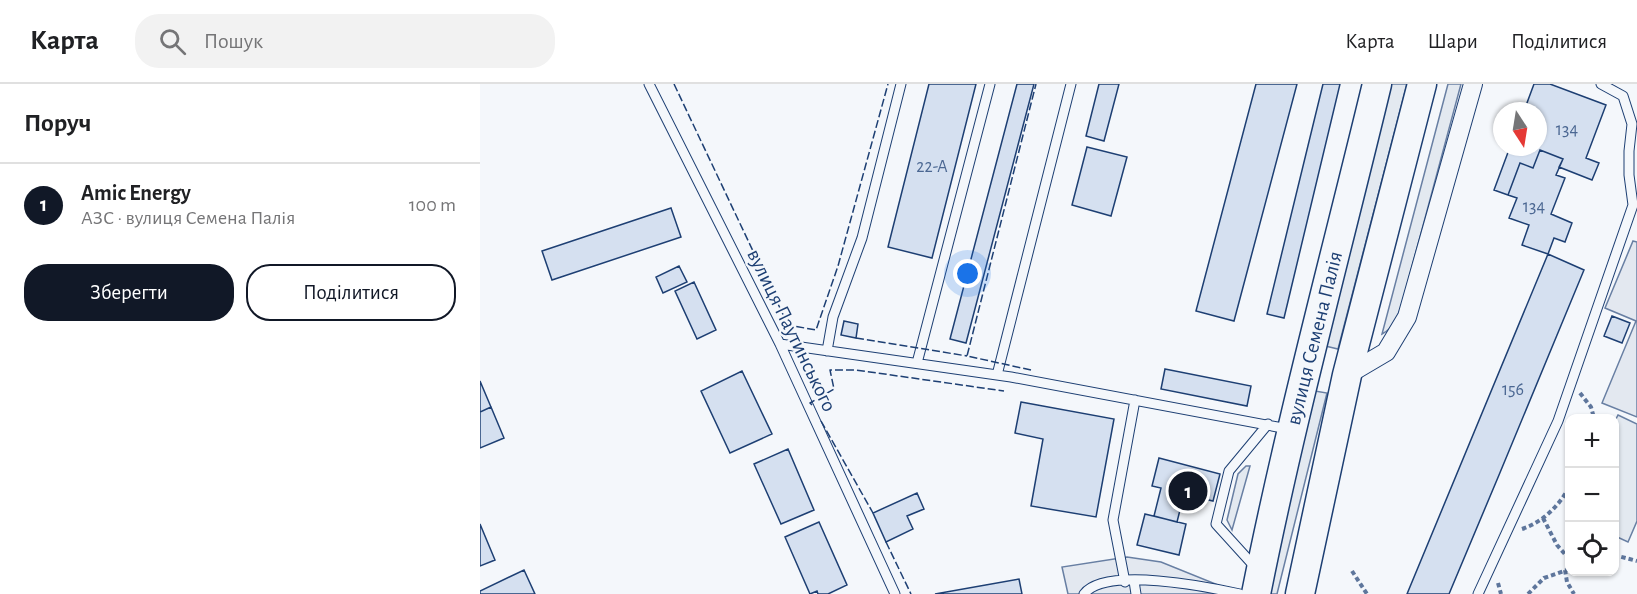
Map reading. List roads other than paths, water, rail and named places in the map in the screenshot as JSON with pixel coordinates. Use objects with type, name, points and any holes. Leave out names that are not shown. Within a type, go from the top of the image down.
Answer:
[{"type":"main road","name":"вулиця Семена Палія","points":[[1258,583],[1279,427],[1308,365],[1377,84]]},
{"type":"main road","name":"вулиця Семена Палія","points":[[1300,594],[1347,375],[1422,84]]},
{"type":"main road","points":[[1308,365],[1347,375]]},
{"type":"street","name":"вулиця Семена Палія","points":[[1347,375],[1386,352],[1407,317],[1473,84]]},
{"type":"lane","name":"вулиця Паутинського","points":[[649,84],[780,344],[895,594]]},
{"type":"lane","points":[[827,351],[833,317],[862,238],[901,84]]},
{"type":"lane","points":[[917,363],[990,84]]},
{"type":"lane","points":[[997,375],[1071,84]]},
{"type":"lane","points":[[1478,594],[1558,421],[1635,205],[1629,175],[1632,124],[1623,96],[1602,84]]},
{"type":"lane","points":[[1618,249],[1628,253]]},
{"type":"lane","points":[[780,344],[997,375],[1279,427]]},
{"type":"lane","points":[[1135,400],[1113,520],[1130,581],[1136,594]]},
{"type":"lane","points":[[1258,583],[1216,524],[1228,471],[1279,427]]},
{"type":"lane","points":[[1084,594],[1102,584],[1130,581],[1166,581],[1205,590],[1240,594]]},
{"type":"place","name":"Amic Energy","points":[[1188,491]]}]
